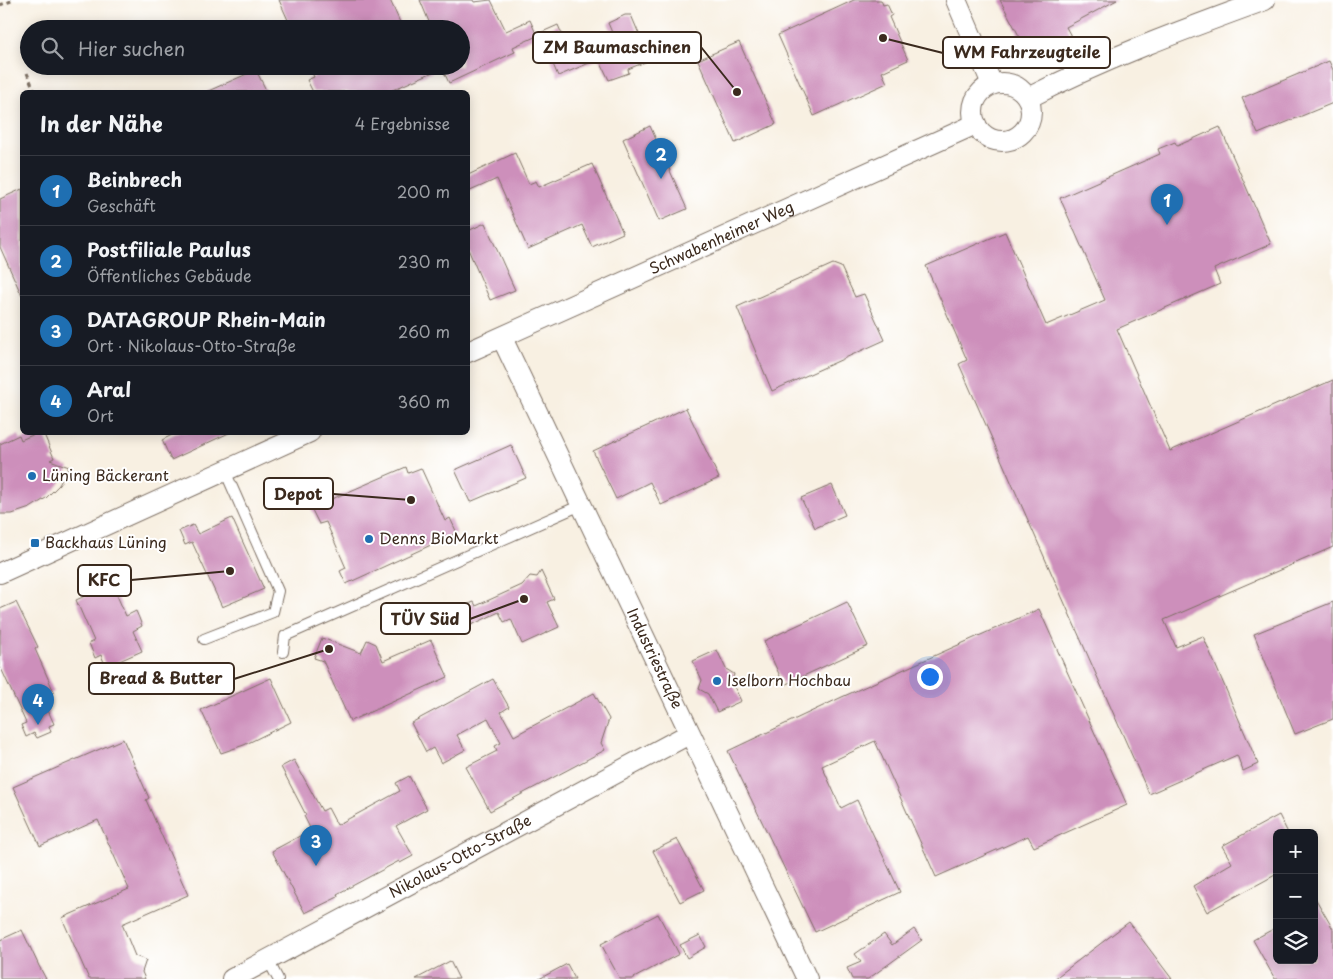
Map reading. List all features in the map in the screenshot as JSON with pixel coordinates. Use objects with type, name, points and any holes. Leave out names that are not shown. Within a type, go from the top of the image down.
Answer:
[{"type":"street","points":[[956,0],[992,84]]},
{"type":"street","points":[[1028,98],[1062,81],[1184,30],[1265,0]]},
{"type":"street","points":[[1002,82],[1013,84],[1022,90],[1028,98],[1031,107],[1028,125],[1014,138],[1006,140],[988,137],[976,124],[973,116],[975,100],[985,88],[992,84],[1002,82]]},
{"type":"street","name":"Schwabenheimer Weg","points":[[470,351],[976,124]]},
{"type":"street","name":"Industriestraße","points":[[502,338],[807,979]]},
{"type":"street","points":[[0,573],[304,435]]},
{"type":"street","name":"Nikolaus-Otto-Straße","points":[[232,979],[689,734]]},
{"type":"lane","points":[[204,640],[273,612],[278,591],[226,471]]},
{"type":"lane","points":[[283,652],[285,636],[581,505]]},
{"type":"lane","points":[[268,960],[278,979]]},
{"type":"path","points":[[0,5],[14,0]]},
{"type":"path","points":[[27,75],[34,90]]},
{"type":"building","points":[[279,0],[390,0],[399,20],[288,20]]},
{"type":"building","points":[[420,0],[473,0],[474,2],[491,0],[506,31],[530,20],[537,36],[513,47],[515,52],[470,73],[470,20],[428,20]]},
{"type":"building","points":[[854,0],[881,0],[883,5],[887,4],[892,15],[889,17],[908,60],[882,72],[887,83],[814,116],[778,35]]},
{"type":"building","points":[[1000,0],[1117,0],[1066,27],[1072,38],[1032,60]]},
{"type":"building","points":[[625,15],[631,15],[650,60],[628,69],[629,73],[609,80],[599,59],[558,76],[540,33],[558,25],[566,44],[577,39],[581,49],[613,35],[608,23]]},
{"type":"building","points":[[739,42],[776,124],[735,143],[698,60]]},
{"type":"building","points":[[1329,61],[1333,70],[1333,103],[1258,134],[1242,98]]},
{"type":"building","points":[[245,75],[258,75],[266,90],[211,90]]},
{"type":"building","points":[[313,75],[426,75],[392,90],[312,90],[307,80],[314,77]]},
{"type":"building","points":[[445,75],[466,75],[449,83]]},
{"type":"building","points":[[650,126],[687,209],[659,221],[623,139]]},
{"type":"building","points":[[1220,127],[1271,244],[1214,269],[1220,284],[1117,329],[1170,451],[1333,380],[1333,547],[1164,620],[1176,647],[1203,636],[1258,764],[1243,771],[1237,755],[1149,794],[959,364],[967,360],[926,266],[1005,232],[1046,325],[1105,300],[1060,198],[1160,154],[1158,149],[1175,142],[1177,146]]},
{"type":"building","points":[[515,153],[529,184],[536,181],[539,187],[592,164],[623,233],[592,247],[582,225],[528,249],[497,179],[470,191],[470,174]]},
{"type":"building","points":[[20,190],[20,292],[0,247],[0,199]]},
{"type":"building","points":[[485,223],[515,290],[490,300],[470,254],[470,230]]},
{"type":"building","points":[[833,264],[841,267],[855,297],[864,294],[885,340],[772,391],[737,307]]},
{"type":"building","points":[[686,408],[719,478],[661,505],[650,482],[616,499],[593,451]]},
{"type":"building","name":"Lüning Bäckerant","points":[[19,435],[21,440],[32,435],[44,435],[54,458],[50,460],[69,467],[59,485],[46,498],[30,508],[12,514],[0,514],[0,444]]},
{"type":"building","points":[[172,435],[225,435],[171,460],[162,440]]},
{"type":"building","points":[[511,445],[526,478],[470,502],[455,470]]},
{"type":"building","points":[[406,467],[408,473],[421,468],[445,521],[450,518],[457,533],[346,584],[340,571],[346,568],[326,522],[319,524],[311,508]]},
{"type":"building","points":[[832,485],[845,515],[815,528],[801,498]]},
{"type":"building","points":[[232,518],[264,589],[222,607],[192,542],[185,545],[179,531],[193,525],[198,534]]},
{"type":"building","points":[[541,571],[554,599],[547,602],[559,627],[522,644],[511,619],[504,622],[499,612],[463,629],[454,610],[474,602],[476,606],[522,585],[530,576],[537,577]]},
{"type":"building","points":[[112,584],[126,616],[136,611],[142,626],[133,631],[142,651],[106,667],[101,655],[95,658],[89,643],[94,641],[76,600]]},
{"type":"building","points":[[16,602],[38,647],[35,649],[54,692],[42,697],[54,724],[49,726],[51,732],[37,738],[34,733],[26,737],[21,725],[26,723],[0,666],[0,609]]},
{"type":"building","points":[[847,602],[868,646],[784,685],[764,641]]},
{"type":"building","points":[[1333,602],[1333,719],[1295,734],[1254,634]]},
{"type":"building","points":[[1039,609],[1127,805],[1034,847],[1028,836],[936,877],[875,741],[822,766],[841,808],[857,800],[900,892],[815,932],[728,751],[842,697]]},
{"type":"building","points":[[322,638],[361,653],[367,640],[376,644],[383,661],[431,640],[448,677],[350,721],[323,661],[314,658]]},
{"type":"building","name":"Iselborn Hochbau","points":[[717,650],[726,669],[734,674],[732,682],[741,701],[717,712],[708,694],[699,689],[702,680],[693,661]]},
{"type":"building","points":[[271,678],[291,722],[244,745],[221,753],[201,710]]},
{"type":"building","points":[[493,679],[509,707],[501,712],[514,736],[594,693],[609,719],[601,743],[605,750],[490,811],[466,767],[497,751],[495,746],[501,743],[488,718],[457,735],[465,750],[441,763],[433,748],[426,752],[411,723]]},
{"type":"building","points":[[123,739],[149,798],[146,800],[188,895],[122,924],[135,956],[146,960],[142,972],[145,979],[89,979],[62,918],[129,889],[98,820],[40,846],[13,787]]},
{"type":"building","points":[[294,760],[322,811],[328,808],[337,825],[400,791],[396,783],[409,776],[427,809],[396,826],[413,856],[400,863],[399,861],[337,894],[338,897],[305,913],[272,851],[311,830],[304,816],[306,815],[281,767]]},
{"type":"building","points":[[1279,815],[1286,829],[1273,829],[1273,876],[1207,912],[1193,886],[1232,863],[1222,846]]},
{"type":"building","points":[[677,839],[704,890],[680,902],[653,851]]},
{"type":"building","points":[[1318,903],[1333,929],[1333,979],[1275,979],[1253,940],[1273,929],[1273,964],[1318,964]]},
{"type":"building","points":[[658,914],[679,954],[632,979],[620,979],[601,944]]},
{"type":"building","points":[[1129,922],[1172,979],[1054,979]]},
{"type":"building","points":[[914,929],[922,940],[868,979],[852,979],[847,968],[861,962],[855,954],[884,934],[892,945]]},
{"type":"building","points":[[22,930],[46,979],[0,979],[0,940]]},
{"type":"building","points":[[700,935],[706,947],[687,958],[680,945]]},
{"type":"building","points":[[450,961],[459,979],[416,979]]},
{"type":"building","points":[[567,964],[575,979],[539,979]]},
{"type":"place","name":"WM Fahrzeugteile","points":[[883,38]]},
{"type":"place","name":"ZM Baumaschinen","points":[[737,92]]},
{"type":"place","name":"Postfiliale Paulus","points":[[661,179]]},
{"type":"place","name":"Beinbrech","points":[[1167,225]]},
{"type":"place","name":"Lüning Bäckerant","points":[[32,476]]},
{"type":"place","name":"Depot","points":[[411,500]]},
{"type":"place","name":"Denns BioMarkt","points":[[369,539]]},
{"type":"place","name":"Backhaus Lüning","points":[[35,543]]},
{"type":"place","name":"KFC","points":[[230,571]]},
{"type":"place","name":"TÜV Süd","points":[[524,599]]},
{"type":"place","name":"Bread & Butter","points":[[329,649]]},
{"type":"place","name":"Iselborn Hochbau","points":[[717,681]]},
{"type":"place","name":"Aral","points":[[38,725]]},
{"type":"place","name":"DATAGROUP Rhein-Main","points":[[316,866]]}]
